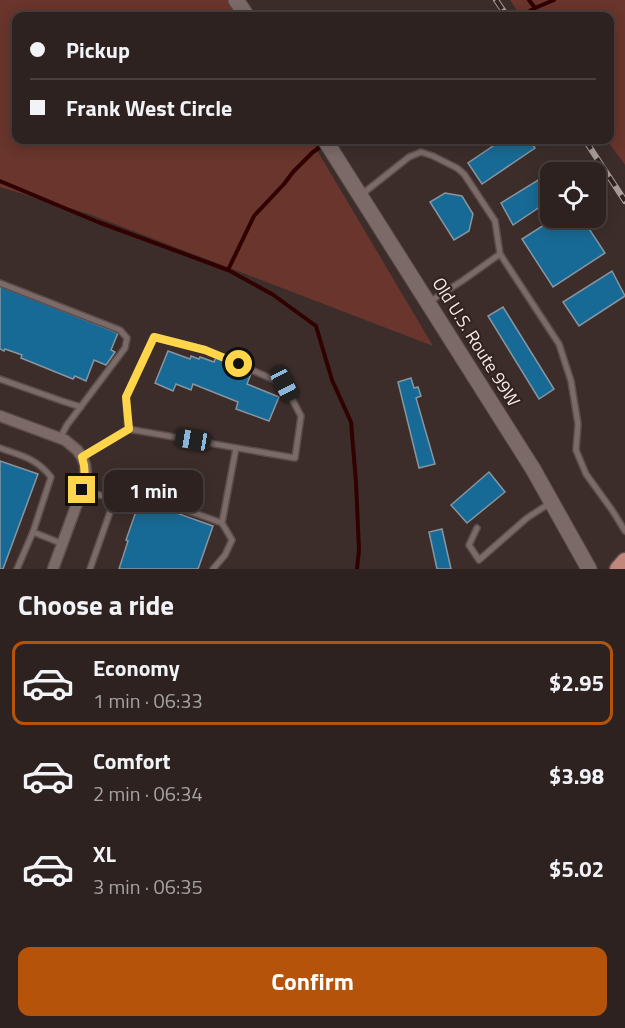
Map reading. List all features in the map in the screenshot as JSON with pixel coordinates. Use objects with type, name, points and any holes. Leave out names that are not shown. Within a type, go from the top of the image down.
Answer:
[{"type":"main road","name":"Old U.S. Route 99W","points":[[328,144],[533,469],[589,569]]},
{"type":"main road","points":[[618,569],[625,561]]},
{"type":"street","points":[[0,416],[69,442],[82,457],[85,465],[86,476],[82,490],[53,569]]},
{"type":"lane","points":[[360,196],[410,157],[421,152],[457,168],[464,174],[495,221],[500,254],[559,344],[571,381],[578,424],[576,450],[586,474],[625,531]]},
{"type":"lane","points":[[428,302],[500,254]]},
{"type":"lane","points":[[0,283],[120,330],[127,338],[125,348],[67,425],[60,438]]},
{"type":"lane","points":[[82,457],[129,429],[295,458],[302,416],[284,384],[205,350],[154,337],[126,397],[129,429]]},
{"type":"lane","points":[[0,380],[81,407]]},
{"type":"lane","points":[[0,448],[33,460],[51,477],[33,532],[17,569]]},
{"type":"lane","points":[[222,523],[236,448]]},
{"type":"lane","points":[[82,490],[114,500]]},
{"type":"lane","points":[[90,569],[114,500],[119,493],[156,499],[222,523],[232,540],[225,555],[213,569]]},
{"type":"lane","points":[[477,528],[469,545],[478,560],[551,502]]},
{"type":"lane","points":[[33,532],[63,543]]},
{"type":"shaded area","points":[[0,0],[229,0],[236,12],[12,12],[12,144],[313,144],[433,346],[89,214],[0,187]]},
{"type":"shaded area","points":[[510,0],[625,0],[625,165],[610,144],[614,144],[614,12],[518,12]]},
{"type":"building","points":[[496,144],[532,144],[535,148],[482,184],[468,163]]},
{"type":"building","points":[[540,179],[540,207],[513,225],[501,203]]},
{"type":"building","points":[[445,193],[462,196],[473,214],[469,231],[454,240],[430,202]]},
{"type":"building","points":[[540,228],[589,228],[605,253],[553,287],[522,239]]},
{"type":"building","points":[[612,271],[625,296],[579,326],[563,302]]},
{"type":"building","points":[[0,286],[118,333],[111,350],[115,352],[106,365],[94,360],[86,381],[75,376],[73,379],[21,358],[22,355],[0,349]]},
{"type":"building","points":[[503,307],[554,389],[539,399],[488,316]]},
{"type":"building","points":[[168,351],[190,359],[191,356],[199,359],[200,357],[214,362],[216,357],[252,371],[247,384],[279,397],[269,421],[236,409],[238,402],[193,384],[191,390],[176,384],[173,391],[155,383]]},
{"type":"building","points":[[411,378],[414,388],[418,387],[421,396],[416,398],[435,464],[419,468],[398,382]]},
{"type":"building","points":[[0,461],[38,474],[3,569],[0,569]]},
{"type":"building","points":[[489,472],[505,492],[467,523],[451,505]]},
{"type":"building","points":[[140,500],[213,526],[198,569],[119,569]]},
{"type":"building","points":[[442,529],[451,569],[437,569],[429,532]]},
{"type":"waterway","points":[[529,0],[535,8]]},
{"type":"waterway","points":[[528,12],[554,0]]},
{"type":"waterway","points":[[228,270],[254,216],[293,172],[323,145]]},
{"type":"waterway","points":[[0,181],[98,222],[228,270],[272,294],[316,326],[332,380],[351,422],[359,550],[357,569]]},
{"type":"railway","points":[[496,0],[504,12]]},
{"type":"railway","points":[[588,144],[625,201]]},
{"type":"route","points":[[82,490],[86,476],[82,457],[129,429],[126,397],[154,337],[205,350],[239,364]]}]
